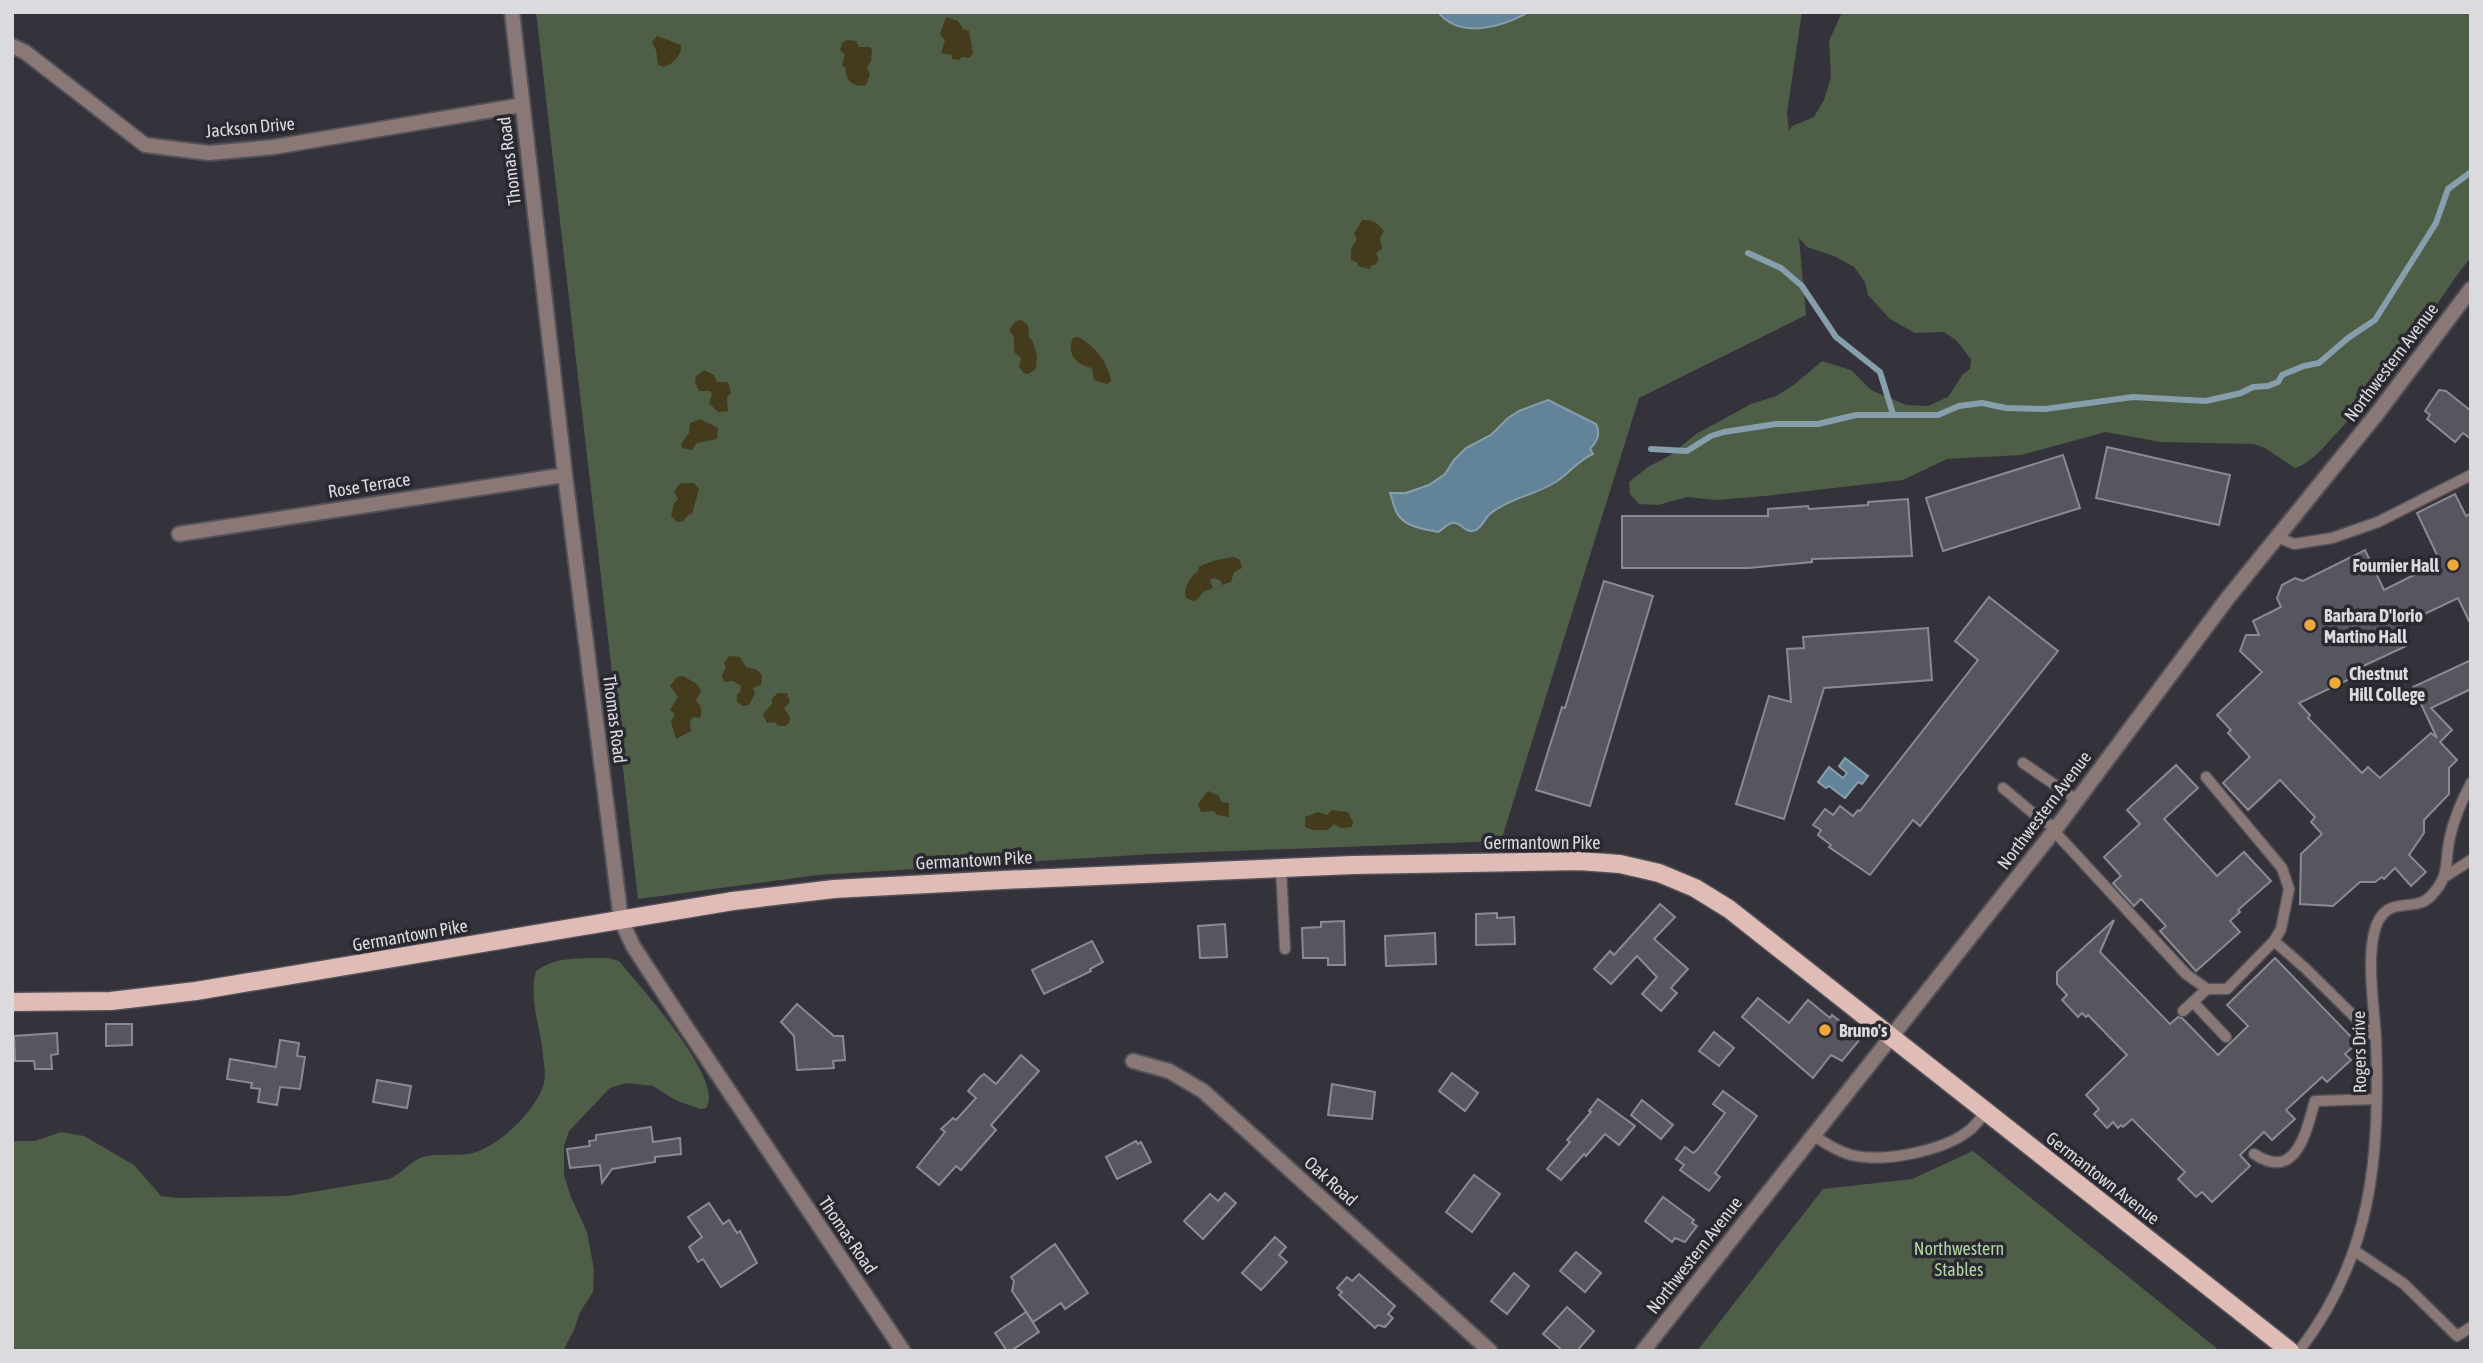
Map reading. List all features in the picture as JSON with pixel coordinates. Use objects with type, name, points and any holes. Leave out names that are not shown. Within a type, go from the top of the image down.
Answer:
[{"type":"main road","name":"Germantown Pike","points":[[12,1002],[111,1001],[196,991],[733,901],[834,889],[1085,875],[1579,861],[1640,867],[1676,879],[1712,897],[1892,1037]]},
{"type":"main road","name":"Germantown Avenue","points":[[1892,1037],[2290,1351]]},
{"type":"street","name":"Thomas Road","points":[[512,12],[565,475],[621,920],[634,946],[677,1013],[903,1351]]},
{"type":"street","name":"Jackson Drive","points":[[12,46],[25,52],[145,145],[209,153],[274,147],[522,105]]},
{"type":"street","name":"Northwestern Avenue","points":[[1643,1351],[2055,829],[2227,599],[2376,415],[2471,289]]},
{"type":"street","name":"Rose Terrace","points":[[179,534],[565,475]]},
{"type":"street","name":"Oak Road","points":[[1133,1061],[1169,1070],[1203,1091],[1490,1351]]},
{"type":"lane","points":[[2277,537],[2294,544],[2332,538],[2378,522],[2471,475]]},
{"type":"lane","points":[[2023,763],[2077,800]]},
{"type":"lane","points":[[2003,788],[2055,829],[2186,974],[2207,989],[2227,989],[2274,941],[2281,929],[2289,889],[2282,867],[2206,777]]},
{"type":"lane","points":[[2446,876],[2450,836],[2471,783]]},
{"type":"lane","name":"Rogers Drive","points":[[2299,1351],[2332,1303],[2355,1251],[2364,1217],[2374,1159],[2376,1100],[2372,951],[2376,926],[2379,919],[2392,907],[2429,898],[2446,876],[2471,860]]},
{"type":"lane","points":[[1280,868],[1285,949]]},
{"type":"lane","points":[[2274,941],[2375,1037]]},
{"type":"lane","points":[[2183,1011],[2207,989]]},
{"type":"lane","points":[[2193,1002],[2226,1037]]},
{"type":"lane","points":[[2254,1154],[2270,1162],[2288,1158],[2296,1153],[2302,1145],[2315,1101],[2376,1100]]},
{"type":"lane","points":[[1812,1135],[1826,1145],[1851,1155],[1866,1157],[1911,1154],[1961,1135],[1986,1112]]},
{"type":"lane","points":[[2355,1251],[2404,1284],[2457,1336],[2471,1327]]},
{"type":"green space","points":[[536,12],[1802,12],[1787,113],[1789,131],[1792,126],[1814,117],[1824,100],[1831,77],[1829,41],[1842,12],[2471,12],[2471,257],[2381,383],[2317,454],[2295,468],[2265,448],[2253,444],[2160,442],[2106,432],[2021,455],[1947,459],[1903,480],[1765,496],[1716,500],[1687,497],[1658,505],[1639,504],[1630,494],[1629,482],[1648,467],[1669,456],[1696,434],[1751,404],[1776,396],[1822,361],[1851,370],[1871,390],[1906,405],[1928,406],[1948,397],[1963,374],[1970,369],[1971,359],[1956,340],[1944,332],[1915,333],[1890,319],[1868,295],[1865,282],[1854,267],[1834,256],[1807,247],[1799,238],[1806,315],[1639,398],[1501,841],[1153,854],[818,875],[638,899]]},
{"type":"green space","points":[[609,958],[619,961],[677,1033],[704,1077],[709,1095],[706,1108],[701,1109],[675,1100],[653,1086],[626,1083],[610,1088],[569,1131],[564,1146],[564,1175],[587,1232],[594,1270],[593,1292],[580,1312],[563,1351],[12,1351],[12,1141],[35,1141],[61,1132],[84,1136],[134,1165],[161,1196],[179,1198],[288,1196],[389,1179],[424,1156],[463,1155],[479,1151],[514,1127],[533,1105],[545,1080],[533,993],[536,971],[561,960]]},
{"type":"green space","name":"Northwestern Stables","points":[[1973,1151],[2220,1351],[1697,1351],[1823,1189],[1912,1179]]},
{"type":"sand","points":[[946,17],[958,21],[963,29],[969,31],[973,54],[969,58],[952,59],[952,55],[941,53],[945,41],[940,34]]},
{"type":"sand","points":[[657,36],[681,45],[676,59],[664,67],[658,65],[652,42]]},
{"type":"sand","points":[[847,40],[856,41],[859,47],[870,47],[872,50],[871,61],[867,67],[870,75],[866,85],[854,84],[847,77],[846,69],[842,65],[845,55],[840,50],[842,43]]},
{"type":"sand","points":[[1362,220],[1375,222],[1384,231],[1380,238],[1382,249],[1376,253],[1379,260],[1369,269],[1358,266],[1358,263],[1351,260],[1351,249],[1357,239],[1354,234]]},
{"type":"sand","points":[[1021,320],[1028,325],[1029,337],[1037,356],[1036,369],[1028,374],[1019,367],[1021,358],[1014,352],[1014,337],[1009,330],[1016,321]]},
{"type":"sand","points":[[1078,337],[1095,349],[1103,361],[1111,381],[1107,384],[1094,380],[1092,368],[1074,358],[1071,343],[1073,338]]},
{"type":"sand","points":[[704,370],[714,375],[717,382],[728,382],[731,393],[727,398],[728,411],[718,412],[709,403],[712,394],[710,391],[699,391],[695,382],[696,376]]},
{"type":"sand","points":[[700,419],[718,428],[717,439],[697,443],[692,450],[682,448],[681,444],[689,433],[690,423]]},
{"type":"sand","points":[[680,483],[694,483],[699,489],[692,514],[677,522],[671,516],[674,503],[678,499],[674,492]]},
{"type":"sand","points":[[1234,557],[1240,560],[1242,568],[1234,572],[1231,582],[1222,585],[1220,580],[1213,578],[1210,580],[1213,588],[1193,601],[1186,598],[1188,583],[1199,567]]},
{"type":"sand","points":[[729,656],[740,657],[746,667],[757,670],[762,675],[761,685],[753,688],[755,693],[749,705],[743,706],[737,702],[741,686],[733,681],[724,682],[724,663]]},
{"type":"sand","points":[[683,676],[697,684],[701,691],[696,701],[701,713],[700,718],[694,717],[690,720],[691,731],[676,739],[671,722],[675,714],[670,710],[678,697],[670,686],[677,677]]},
{"type":"sand","points":[[778,693],[787,693],[790,702],[784,708],[790,718],[785,726],[778,726],[775,722],[767,723],[763,714]]},
{"type":"sand","points":[[1208,791],[1219,796],[1221,802],[1229,803],[1229,817],[1217,815],[1214,811],[1201,812],[1198,804]]},
{"type":"sand","points":[[1332,810],[1348,812],[1353,822],[1352,827],[1341,828],[1334,824],[1328,830],[1313,830],[1305,827],[1305,817],[1318,812],[1327,815]]},
{"type":"water","points":[[1438,12],[1529,12],[1494,26],[1469,28],[1447,21]]},
{"type":"water","points":[[1548,400],[1596,424],[1597,437],[1590,449],[1593,454],[1554,483],[1497,509],[1476,530],[1469,531],[1452,523],[1438,532],[1415,527],[1400,518],[1390,493],[1406,493],[1429,485],[1445,474],[1466,448],[1491,435],[1508,418]]},
{"type":"water","points":[[1845,758],[1868,776],[1862,784],[1858,782],[1845,798],[1829,786],[1826,788],[1818,782],[1829,767],[1843,778],[1847,773],[1839,766]]},
{"type":"building","points":[[2439,390],[2446,391],[2471,411],[2471,439],[2463,433],[2455,442],[2427,419],[2430,415],[2425,411]]},
{"type":"building","points":[[2107,447],[2230,475],[2219,525],[2096,498]]},
{"type":"building","points":[[2063,455],[2080,508],[1943,551],[1926,498]]},
{"type":"building","points":[[2455,494],[2466,516],[2471,513],[2471,625],[2458,598],[2397,627],[2406,646],[2355,670],[2358,675],[2299,703],[2310,715],[2308,718],[2362,773],[2368,767],[2380,778],[2431,733],[2437,738],[2413,687],[2471,660],[2471,689],[2431,708],[2452,730],[2440,742],[2457,760],[2449,768],[2449,794],[2424,820],[2424,833],[2409,855],[2426,872],[2411,886],[2395,868],[2384,879],[2382,877],[2375,882],[2360,882],[2333,906],[2300,904],[2301,854],[2322,834],[2311,822],[2315,817],[2280,780],[2248,810],[2223,783],[2250,757],[2228,733],[2231,730],[2217,715],[2262,672],[2240,651],[2246,635],[2259,635],[2253,621],[2281,607],[2277,598],[2282,585],[2295,578],[2303,581],[2365,550],[2384,590],[2418,573],[2415,568],[2438,557],[2417,513]]},
{"type":"building","points":[[1908,499],[1912,556],[1812,559],[1812,562],[1749,568],[1622,568],[1622,516],[1768,516],[1768,509],[1868,505],[1868,502]]},
{"type":"building","points":[[1604,581],[1653,596],[1590,806],[1536,790],[1562,707],[1565,708]]},
{"type":"building","points":[[1989,597],[2058,651],[1920,826],[1913,820],[1870,875],[1829,847],[1831,845],[1818,835],[1821,830],[1813,825],[1825,809],[1833,815],[1840,806],[1853,816],[1860,811],[1978,660],[1955,641]]},
{"type":"building","points":[[1928,628],[1932,680],[1824,688],[1784,819],[1736,804],[1769,696],[1791,702],[1787,649],[1804,648],[1803,637]]},
{"type":"building","points":[[2176,765],[2198,788],[2164,819],[2217,876],[2244,852],[2271,881],[2238,910],[2240,912],[2230,921],[2240,932],[2196,971],[2160,931],[2166,926],[2141,899],[2134,906],[2113,883],[2121,876],[2104,857],[2140,824],[2127,810]]},
{"type":"building","points":[[1660,904],[1675,917],[1654,939],[1688,969],[1671,988],[1677,993],[1661,1011],[1642,994],[1657,977],[1637,956],[1611,984],[1594,969],[1610,951],[1614,955]]},
{"type":"building","points":[[1497,913],[1497,918],[1514,917],[1515,944],[1476,945],[1476,914]]},
{"type":"building","points":[[2114,920],[2100,952],[2170,1024],[2178,1017],[2182,1018],[2218,1055],[2248,1026],[2227,1005],[2275,958],[2357,1043],[2345,1054],[2351,1060],[2327,1082],[2322,1077],[2286,1110],[2295,1119],[2272,1140],[2264,1132],[2240,1155],[2250,1166],[2212,1202],[2202,1192],[2196,1197],[2178,1179],[2185,1172],[2132,1119],[2123,1127],[2121,1125],[2118,1128],[2113,1122],[2107,1128],[2094,1114],[2099,1109],[2086,1095],[2127,1055],[2088,1015],[2086,1017],[2082,1013],[2078,1017],[2062,1000],[2067,995],[2057,984],[2057,972]]},
{"type":"building","points":[[1344,921],[1345,965],[1328,965],[1328,958],[1303,958],[1302,928],[1321,927],[1321,922]]},
{"type":"building","points":[[1225,924],[1227,957],[1200,958],[1198,926]]},
{"type":"building","points":[[1435,933],[1436,964],[1386,966],[1385,936]]},
{"type":"building","points":[[1092,941],[1103,962],[1090,969],[1091,971],[1044,994],[1032,970]]},
{"type":"building","points":[[1758,998],[1789,1023],[1808,1000],[1861,1038],[1842,1061],[1831,1055],[1813,1078],[1742,1017]]},
{"type":"building","points":[[797,1004],[834,1036],[843,1036],[845,1060],[833,1061],[834,1068],[797,1070],[794,1036],[781,1022]]},
{"type":"building","points":[[106,1024],[132,1024],[132,1045],[106,1046]]},
{"type":"building","points":[[1714,1032],[1734,1048],[1719,1066],[1699,1051]]},
{"type":"building","points":[[57,1033],[58,1054],[51,1055],[52,1069],[35,1069],[34,1061],[15,1061],[14,1036]]},
{"type":"building","points":[[280,1040],[299,1043],[297,1056],[305,1057],[300,1089],[280,1087],[277,1105],[258,1102],[260,1089],[251,1088],[252,1083],[227,1079],[230,1059],[276,1067]]},
{"type":"building","points":[[1021,1055],[1039,1071],[991,1125],[996,1130],[961,1170],[956,1166],[939,1185],[917,1167],[945,1132],[941,1129],[953,1118],[956,1120],[976,1098],[968,1091],[980,1077],[984,1074],[996,1084]]},
{"type":"building","points":[[1452,1073],[1478,1093],[1465,1111],[1439,1091]]},
{"type":"building","points":[[377,1080],[411,1086],[407,1108],[373,1102]]},
{"type":"building","points":[[1332,1084],[1375,1092],[1372,1119],[1328,1115]]},
{"type":"building","points":[[1723,1091],[1757,1116],[1715,1173],[1720,1177],[1709,1191],[1680,1170],[1684,1165],[1676,1159],[1685,1147],[1693,1153],[1697,1150],[1725,1113],[1713,1104]]},
{"type":"building","points":[[1598,1099],[1635,1126],[1619,1145],[1605,1134],[1561,1180],[1547,1169],[1570,1142],[1567,1140],[1591,1112],[1589,1111]]},
{"type":"building","points":[[1642,1100],[1673,1125],[1661,1139],[1631,1115]]},
{"type":"building","points":[[651,1127],[653,1142],[680,1138],[681,1154],[655,1157],[655,1162],[612,1169],[602,1183],[600,1165],[570,1168],[567,1149],[590,1146],[589,1141],[596,1140],[596,1135]]},
{"type":"building","points":[[1136,1141],[1138,1144],[1141,1142],[1151,1162],[1117,1179],[1106,1157]]},
{"type":"building","points":[[1474,1175],[1500,1194],[1472,1232],[1446,1212]]},
{"type":"building","points":[[1225,1193],[1236,1203],[1203,1239],[1184,1221],[1210,1194],[1218,1201]]},
{"type":"building","points":[[1663,1197],[1694,1220],[1692,1223],[1697,1226],[1685,1242],[1675,1238],[1672,1242],[1645,1221]]},
{"type":"building","points":[[709,1203],[723,1224],[729,1220],[737,1233],[740,1231],[757,1263],[721,1287],[703,1259],[698,1262],[689,1247],[702,1237],[688,1217]]},
{"type":"building","points":[[1275,1237],[1286,1247],[1279,1255],[1287,1262],[1261,1290],[1242,1273]]},
{"type":"building","points":[[1055,1244],[1088,1293],[1065,1309],[1061,1303],[1033,1322],[1012,1291],[1014,1281],[1011,1277]]},
{"type":"building","points":[[1576,1252],[1601,1273],[1585,1292],[1560,1271]]},
{"type":"building","points":[[1514,1273],[1529,1286],[1507,1314],[1491,1301]]},
{"type":"building","points":[[1359,1274],[1395,1306],[1388,1314],[1393,1318],[1385,1327],[1378,1325],[1375,1328],[1339,1295],[1342,1292],[1337,1288],[1347,1277],[1352,1281]]},
{"type":"building","points":[[1567,1307],[1594,1331],[1577,1351],[1563,1351],[1543,1334]]},
{"type":"building","points":[[1026,1312],[1039,1332],[1007,1351],[995,1333]]},
{"type":"waterway","points":[[1651,449],[1687,451],[1711,436],[1724,432],[1776,424],[1818,424],[1856,415],[1938,415],[1959,406],[1982,403],[2006,408],[2045,409],[2133,397],[2206,401],[2241,393],[2253,387],[2268,386],[2278,382],[2282,375],[2319,363],[2348,338],[2375,320],[2436,223],[2448,189],[2471,172]]},
{"type":"waterway","points":[[1748,253],[1781,268],[1802,286],[1836,337],[1880,372],[1893,414]]},
{"type":"place","name":"Fournier Hall","points":[[2453,565]]},
{"type":"place","name":"Barbara D'Iorio Martino Hall","points":[[2310,625]]},
{"type":"place","name":"Chestnut Hill College","points":[[2335,683]]},
{"type":"place","name":"Bruno's","points":[[1825,1030]]}]
